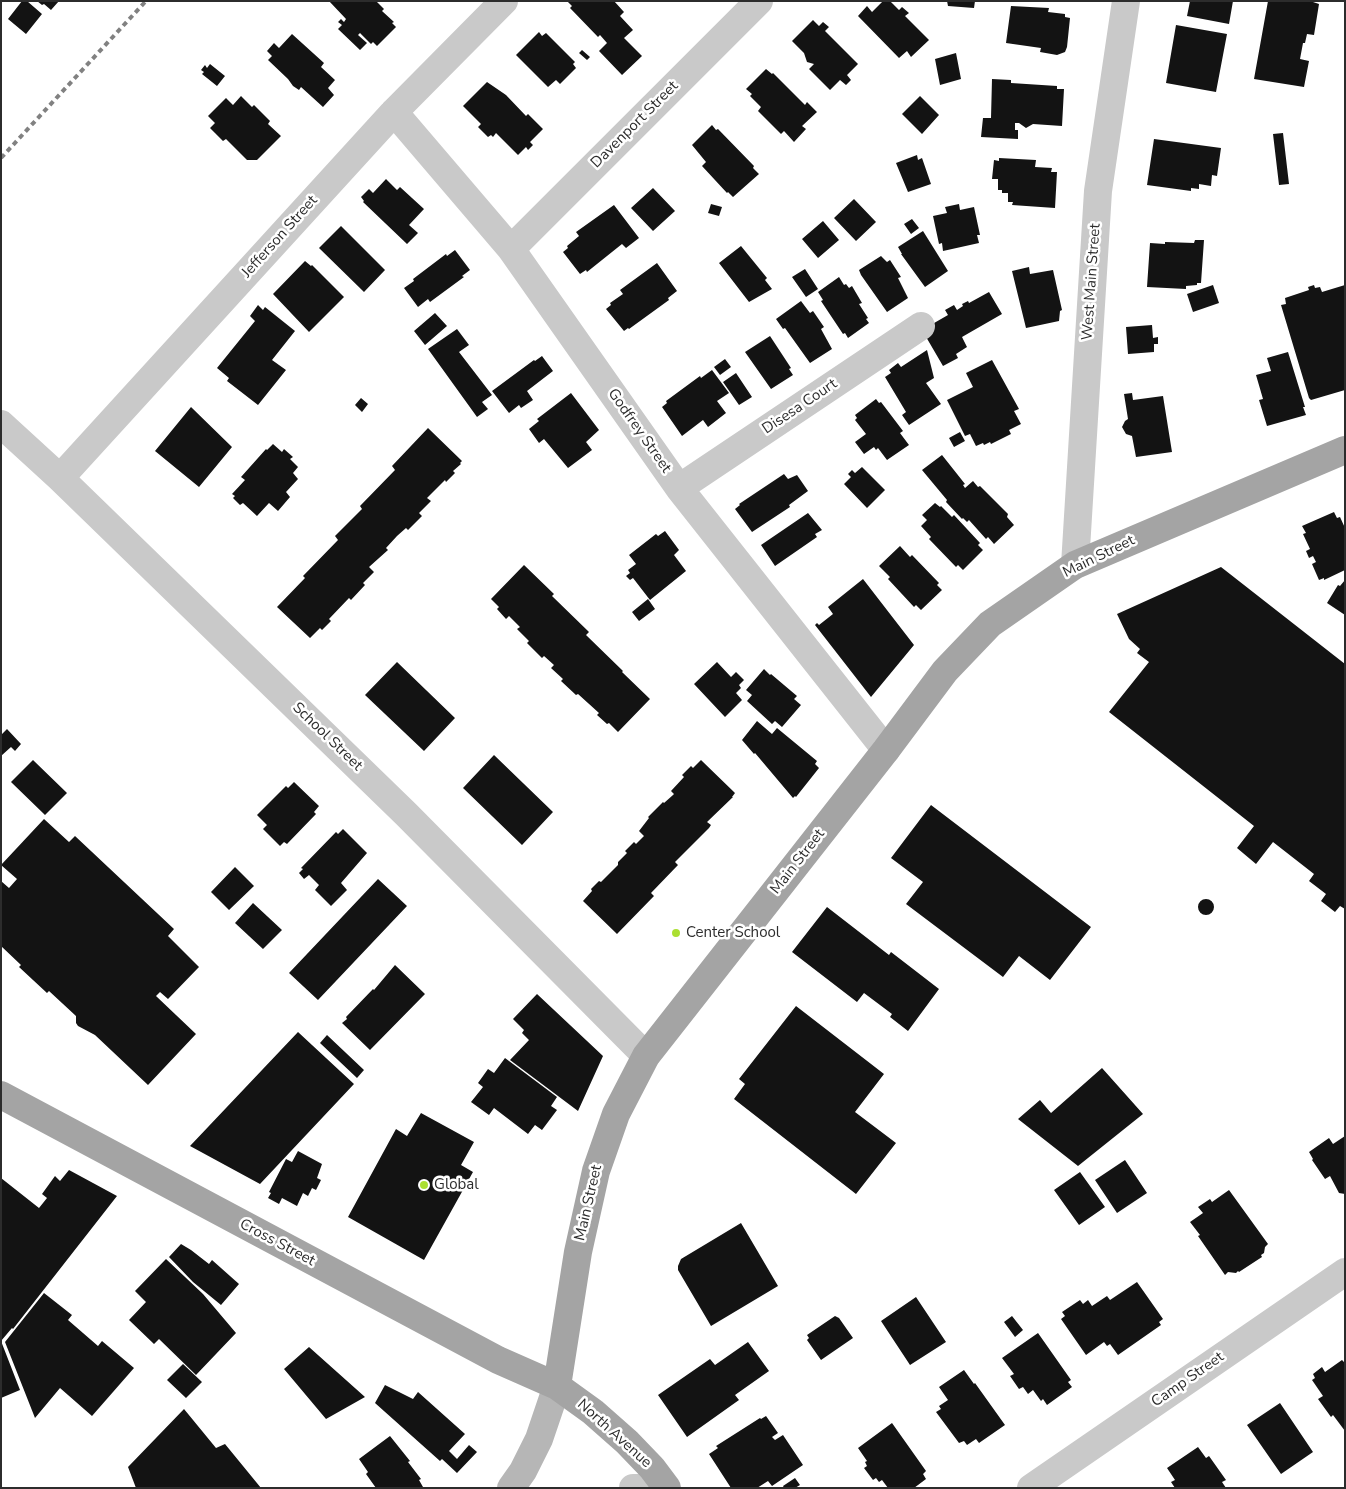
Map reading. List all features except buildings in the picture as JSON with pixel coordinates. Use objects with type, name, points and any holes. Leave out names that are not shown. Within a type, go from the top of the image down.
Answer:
[{"type":"main road","name":"Main Street","points":[[511,1488],[539,1439],[557,1386],[578,1252],[596,1171],[616,1114],[646,1056],[886,750],[945,671],[990,624],[1075,565],[1345,450]]},
{"type":"main road","name":"Cross Street","points":[[1,1095],[498,1360],[557,1386]]},
{"type":"main road","name":"North Avenue","points":[[557,1386],[593,1412],[627,1442],[652,1468],[667,1488]]},
{"type":"street","name":"Jefferson Street","points":[[60,478],[394,112],[504,1]]},
{"type":"street","name":"Davenport Street","points":[[511,250],[759,1]]},
{"type":"street","name":"West Main Street","points":[[1075,565],[1098,192],[1126,1]]},
{"type":"street","name":"Godfrey Street","points":[[394,112],[511,250],[679,488],[886,750]]},
{"type":"street","name":"Disesa Court","points":[[679,488],[921,326]]},
{"type":"street","name":"School Street","points":[[1,424],[60,478],[406,814],[646,1056]]},
{"type":"street","name":"Camp Street","points":[[1031,1488],[1345,1272]]},
{"type":"street","points":[[633,1488],[641,1488]]},
{"type":"railway","points":[[1,158],[146,1]]},
{"type":"place","name":"Center School","points":[[676,933]]},
{"type":"place","name":"Global","points":[[424,1185]]}]
